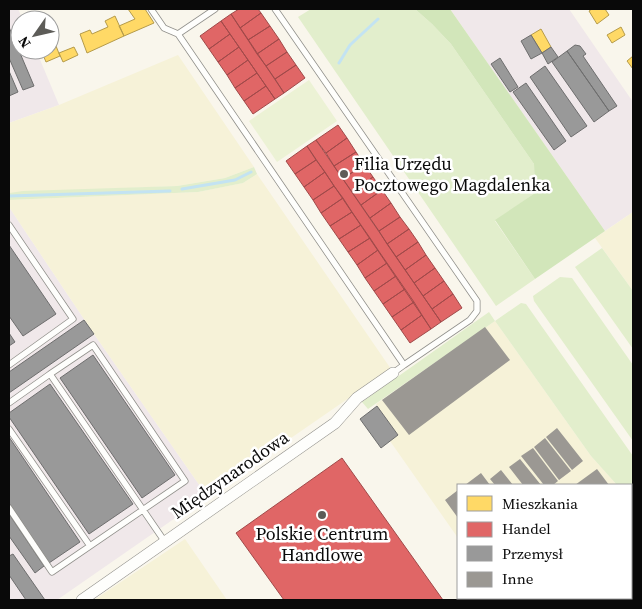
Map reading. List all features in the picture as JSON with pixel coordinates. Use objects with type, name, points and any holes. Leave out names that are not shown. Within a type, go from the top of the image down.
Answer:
[{"type":"street","name":"Międzynarodowa","points":[[82,600],[335,424],[357,398],[393,373]]},
{"type":"lane","points":[[151,9],[164,28],[178,34],[404,365]]},
{"type":"lane","points":[[178,34],[215,9]]},
{"type":"lane","points":[[275,9],[477,301],[477,311],[470,320],[393,373]]},
{"type":"lane","points":[[9,225],[73,320],[9,365]]},
{"type":"lane","points":[[9,403],[93,345],[185,481],[52,572],[9,508]]},
{"type":"lane","points":[[50,374],[166,542]]},
{"type":"lane","points":[[9,429],[90,546]]},
{"type":"shaded area","points":[[9,9],[18,9],[10,10],[10,60],[40,60],[59,105],[9,123]]},
{"type":"shaded area","points":[[450,9],[569,9],[633,102],[633,212],[605,231]]},
{"type":"shaded area","points":[[178,55],[254,167],[225,178],[177,186],[9,193],[9,123],[59,105]]},
{"type":"shaded area","points":[[257,174],[391,369],[207,496],[94,334],[9,207],[9,200],[198,192],[243,183]]},
{"type":"shaded area","points":[[9,207],[94,334],[207,496],[57,600],[9,600]]},
{"type":"shaded area","points":[[633,212],[633,291],[595,238]]},
{"type":"shaded area","points":[[495,321],[591,456],[616,484],[457,484],[457,537],[390,441],[398,435],[376,404]]},
{"type":"shaded area","points":[[185,539],[227,600],[94,600]]},
{"type":"green space","points":[[311,9],[415,9],[451,44],[534,164],[535,193],[495,221],[535,279],[496,306],[298,17]]},
{"type":"green space","points":[[415,9],[450,9],[605,231],[535,279],[495,220],[535,193],[534,164],[451,44]]},
{"type":"green space","points":[[309,80],[337,121],[277,162],[249,121]]},
{"type":"green space","points":[[254,167],[257,174],[243,183],[198,192],[9,200],[9,193],[23,191],[177,186],[225,178]]},
{"type":"green space","points":[[602,248],[633,291],[633,349],[575,267]]},
{"type":"green space","points":[[560,277],[572,278],[633,365],[633,441],[534,301],[533,296]]},
{"type":"green space","points":[[521,303],[526,304],[633,456],[633,503],[632,484],[616,484],[591,456],[495,321]]},
{"type":"green space","points":[[489,312],[495,321],[368,409],[362,402]]},
{"type":"building: Mieszkania","points":[[128,9],[145,9],[154,23],[124,36],[119,26],[135,19]]},
{"type":"building: Mieszkania","points":[[592,9],[605,9],[609,15],[597,24],[589,11]]},
{"type":"building: Mieszkania","points":[[115,16],[124,36],[87,53],[80,34],[90,30],[92,34],[108,27],[105,21]]},
{"type":"building: Mieszkania","points":[[621,27],[625,35],[612,43],[607,35]]},
{"type":"building: Mieszkania","points":[[541,29],[551,47],[542,53],[531,35]]},
{"type":"building: Mieszkania","points":[[74,47],[78,55],[63,62],[60,53]]},
{"type":"building: Mieszkania","points":[[633,56],[633,69],[627,61]]},
{"type":"building: Mieszkania","points":[[529,599],[550,600],[530,600]]},
{"type":"building: Handel","points":[[239,9],[258,9],[261,13],[240,28],[231,14]]},
{"type":"building: Handel","points":[[261,13],[270,26],[248,40],[240,28]]},
{"type":"building: Handel","points":[[231,14],[284,93],[275,99],[221,21]]},
{"type":"building: Handel","points":[[221,21],[230,34],[209,49],[200,36]]},
{"type":"building: Handel","points":[[270,26],[279,39],[257,54],[248,40]]},
{"type":"building: Handel","points":[[230,34],[239,47],[218,62],[209,49]]},
{"type":"building: Handel","points":[[279,39],[287,52],[266,66],[257,54]]},
{"type":"building: Handel","points":[[239,47],[248,60],[227,75],[218,62]]},
{"type":"building: Handel","points":[[287,52],[296,65],[275,79],[266,66]]},
{"type":"building: Handel","points":[[248,60],[257,73],[235,88],[227,75]]},
{"type":"building: Handel","points":[[296,65],[305,78],[284,93],[275,79]]},
{"type":"building: Handel","points":[[257,73],[266,86],[244,101],[235,88]]},
{"type":"building: Handel","points":[[266,86],[275,99],[253,114],[244,101]]},
{"type":"building: Handel","points":[[338,125],[347,138],[326,153],[316,140]]},
{"type":"building: Handel","points":[[347,138],[356,152],[334,166],[326,153]]},
{"type":"building: Handel","points":[[316,140],[441,322],[431,329],[307,146]]},
{"type":"building: Handel","points":[[307,146],[316,160],[295,174],[286,161]]},
{"type":"building: Handel","points":[[356,152],[364,164],[343,179],[334,166]]},
{"type":"building: Handel","points":[[316,160],[325,172],[304,187],[295,174]]},
{"type":"building: Handel","points":[[364,164],[373,177],[352,192],[343,179]]},
{"type":"building: Handel","points":[[325,172],[334,186],[313,200],[304,187]]},
{"type":"building: Handel","points":[[373,177],[382,190],[361,205],[352,192]]},
{"type":"building: Handel","points":[[334,186],[343,198],[321,213],[313,200]]},
{"type":"building: Handel","points":[[382,190],[391,203],[370,218],[361,205]]},
{"type":"building: Handel","points":[[343,198],[352,212],[330,226],[321,213]]},
{"type":"building: Handel","points":[[391,203],[400,217],[379,231],[370,218]]},
{"type":"building: Handel","points":[[352,212],[361,225],[339,239],[330,226]]},
{"type":"building: Handel","points":[[400,217],[409,229],[387,244],[379,231]]},
{"type":"building: Handel","points":[[361,225],[370,238],[348,252],[339,239]]},
{"type":"building: Handel","points":[[409,229],[418,242],[396,257],[387,244]]},
{"type":"building: Handel","points":[[370,238],[378,250],[357,265],[348,252]]},
{"type":"building: Handel","points":[[418,242],[426,255],[405,270],[396,257]]},
{"type":"building: Handel","points":[[378,250],[387,263],[365,278],[357,265]]},
{"type":"building: Handel","points":[[426,255],[435,268],[414,283],[405,270]]},
{"type":"building: Handel","points":[[387,263],[396,276],[374,291],[365,278]]},
{"type":"building: Handel","points":[[435,268],[444,281],[423,296],[414,283]]},
{"type":"building: Handel","points":[[396,276],[405,289],[383,304],[374,291]]},
{"type":"building: Handel","points":[[444,281],[453,294],[432,309],[423,296]]},
{"type":"building: Handel","points":[[405,289],[414,302],[392,317],[383,304]]},
{"type":"building: Handel","points":[[453,294],[462,308],[441,322],[432,309]]},
{"type":"building: Handel","points":[[414,302],[422,315],[401,330],[392,317]]},
{"type":"building: Handel","points":[[422,315],[431,329],[410,343],[401,330]]},
{"type":"building: Handel","name":"Polskie Centrum Handlowe","points":[[342,458],[443,600],[284,600],[236,533]]},
{"type":"building: Przemysł","points":[[9,27],[10,60],[23,60],[34,86],[23,90],[9,58]]},
{"type":"building: Przemysł","points":[[531,35],[542,53],[531,59],[521,41]]},
{"type":"building: Przemysł","points":[[575,45],[580,46],[586,54],[583,56],[617,106],[609,111],[567,51]]},
{"type":"building: Przemysł","points":[[551,47],[558,57],[548,64],[542,53]]},
{"type":"building: Przemysł","points":[[567,51],[609,111],[594,122],[552,62]]},
{"type":"building: Przemysł","points":[[500,58],[518,87],[510,92],[491,64]]},
{"type":"building: Przemysł","points":[[545,66],[587,126],[571,137],[530,77]]},
{"type":"building: Przemysł","points":[[9,71],[18,92],[9,96]]},
{"type":"building: Przemysł","points":[[526,83],[566,141],[554,150],[513,92]]},
{"type":"building: Przemysł","points":[[9,245],[56,314],[23,336],[9,316]]},
{"type":"building: Przemysł","points":[[84,320],[94,334],[9,393],[9,372]]},
{"type":"building: Przemysł","points":[[9,333],[15,342],[9,346]]},
{"type":"building: Przemysł","points":[[93,355],[175,475],[142,498],[60,378]]},
{"type":"building: Przemysł","points":[[50,384],[133,504],[89,534],[9,417],[9,413]]},
{"type":"building: Przemysł","points":[[377,406],[398,435],[381,448],[360,419]]},
{"type":"building: Przemysł","points":[[9,437],[80,542],[49,563],[9,503]]},
{"type":"building: Przemysł","points":[[9,514],[44,566],[35,573],[9,536]]},
{"type":"building: Przemysł","points":[[13,554],[45,600],[26,600],[9,575],[9,556]]},
{"type":"building: Inne","points":[[485,327],[510,360],[409,435],[382,400]]},
{"type":"building: Inne","points":[[557,428],[583,461],[572,470],[546,437]]},
{"type":"building: Inne","points":[[545,438],[571,471],[559,480],[534,447]]},
{"type":"building: Inne","points":[[533,448],[558,481],[554,484],[543,484],[521,456]]},
{"type":"building: Inne","points":[[520,459],[540,484],[522,484],[509,467]]},
{"type":"building: Inne","points":[[597,469],[608,484],[576,484]]},
{"type":"building: Inne","points":[[501,470],[512,484],[494,484],[490,479]]},
{"type":"building: Inne","points":[[481,473],[489,484],[466,484]]},
{"type":"building: Inne","points":[[457,491],[457,517],[445,500]]},
{"type":"building: Inne","points":[[632,515],[633,600],[567,600],[632,599]]},
{"type":"waterway","points":[[339,63],[350,45],[378,19]]},
{"type":"waterway","points":[[182,189],[235,180],[251,172]]},
{"type":"waterway","points":[[9,196],[170,191]]},
{"type":"place","name":"Filia Urzędu Pocztowego Magdalenka","points":[[344,174]]},
{"type":"place","name":"Polskie Centrum Handlowe","points":[[322,515]]}]
